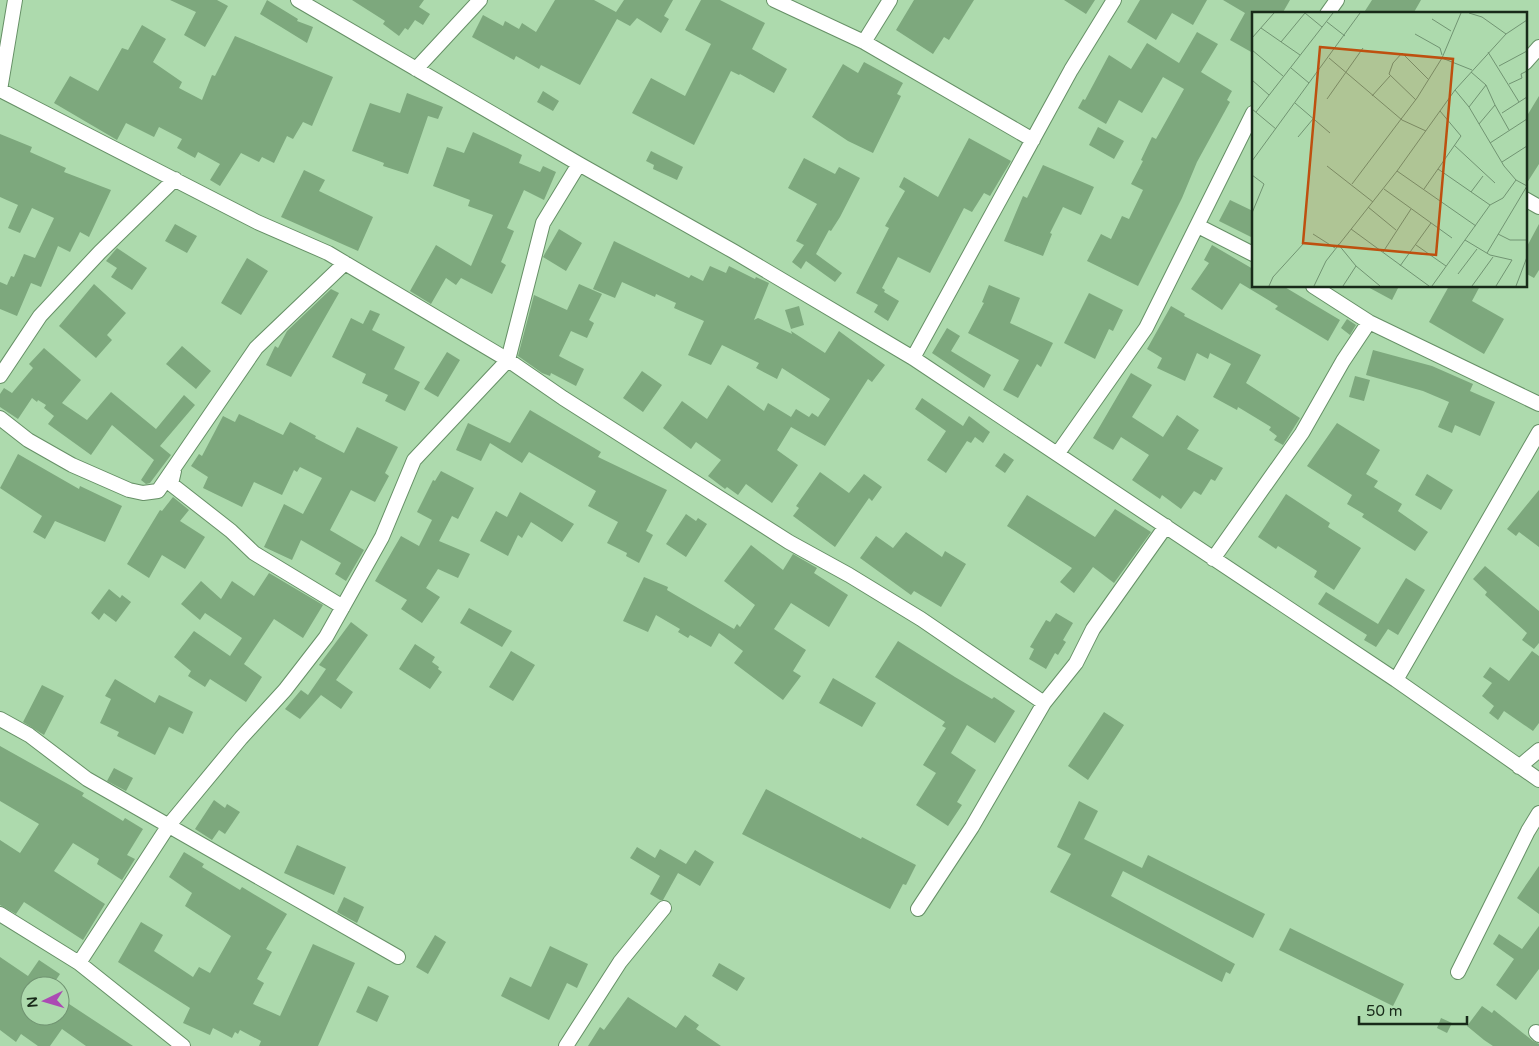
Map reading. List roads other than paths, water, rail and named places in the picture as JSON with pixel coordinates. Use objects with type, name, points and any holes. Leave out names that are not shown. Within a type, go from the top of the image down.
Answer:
[{"type":"street","points":[[15,0],[0,90],[257,222],[328,253],[508,360],[563,398],[789,542],[849,574],[1044,703]]},
{"type":"street","points":[[298,0],[579,164],[733,251],[914,358],[1396,680],[1539,780]]},
{"type":"street","points":[[416,69],[480,0]]},
{"type":"street","points":[[774,0],[864,42],[1033,140]]},
{"type":"street","points":[[864,42],[890,0]]},
{"type":"street","points":[[914,358],[1071,70],[1114,0]]},
{"type":"street","points":[[1328,12],[1337,0]]},
{"type":"street","points":[[1526,63],[1539,47]]},
{"type":"street","points":[[1058,453],[1146,328],[1198,226],[1240,134],[1252,115]]},
{"type":"street","points":[[79,963],[169,825],[241,738],[285,690],[326,638],[382,537],[414,460],[508,360],[543,223],[579,164]]},
{"type":"street","points":[[0,376],[40,316],[100,252],[175,179]]},
{"type":"street","points":[[1526,200],[1539,207]]},
{"type":"street","points":[[1198,226],[1252,253]]},
{"type":"street","points":[[0,418],[28,440],[72,465],[129,490],[143,493],[158,490],[256,348],[345,263]]},
{"type":"street","points":[[1316,288],[1369,322],[1539,404]]},
{"type":"street","points":[[1213,559],[1302,433],[1343,361],[1369,322]]},
{"type":"street","points":[[1396,680],[1539,432]]},
{"type":"street","points":[[174,467],[170,484],[231,531],[254,553],[343,607]]},
{"type":"street","points":[[918,909],[972,827],[1044,703],[1076,664],[1092,629],[1166,526]]},
{"type":"street","points":[[0,719],[29,735],[88,779],[398,958]]},
{"type":"street","points":[[1519,767],[1539,750]]},
{"type":"street","points":[[1458,972],[1528,830],[1539,813]]},
{"type":"street","points":[[566,1046],[620,962],[664,908]]},
{"type":"street","points":[[0,914],[79,963],[183,1046]]}]
